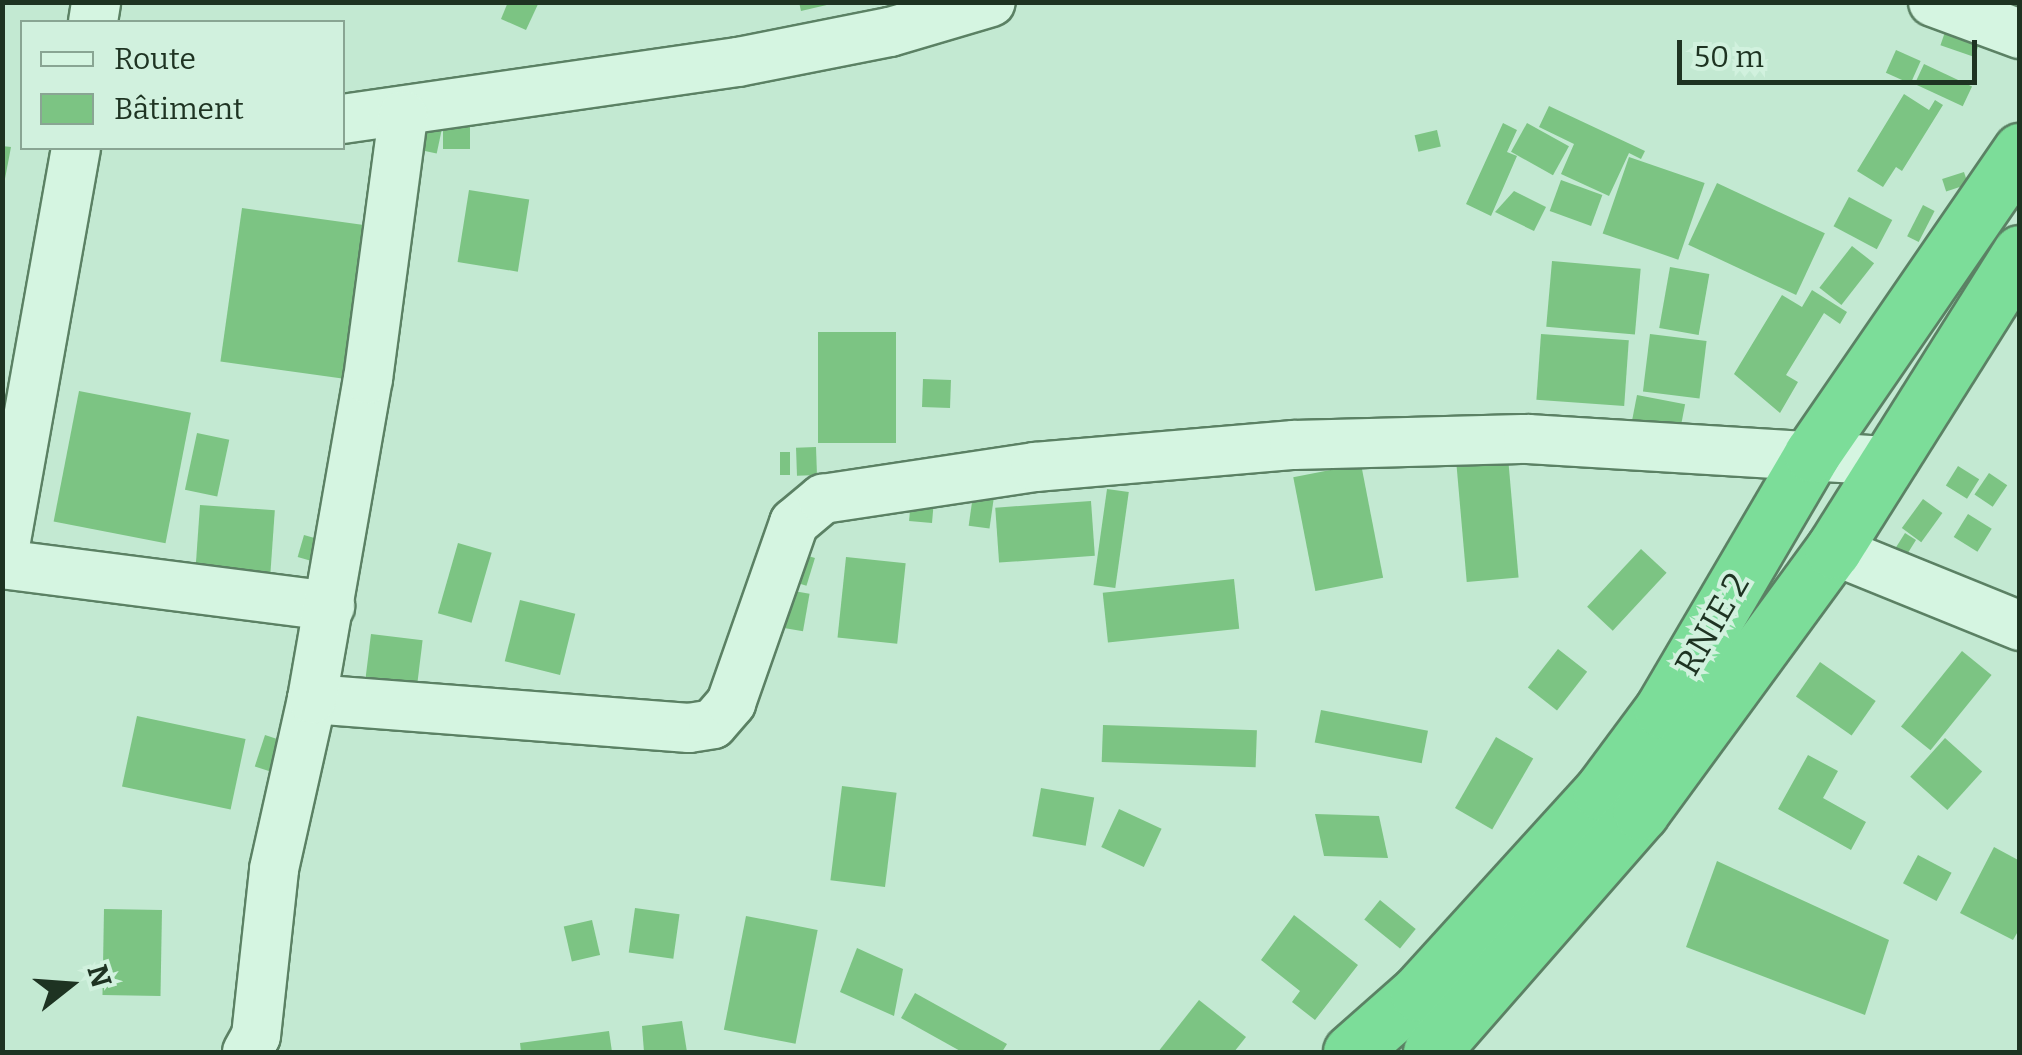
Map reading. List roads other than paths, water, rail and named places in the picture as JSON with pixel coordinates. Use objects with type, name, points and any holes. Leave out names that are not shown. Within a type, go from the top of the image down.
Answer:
[{"type":"highway","name":"RNIE 2","points":[[1350,1052],[1418,993],[1601,792],[1662,710],[1812,454],[2020,151]]},
{"type":"highway","name":"RNIE 2","points":[[1431,1052],[1611,852],[1832,550],[2020,253]]},
{"type":"street","points":[[345,119],[403,115],[887,17],[991,2]]},
{"type":"street","points":[[1933,2],[2020,34]]},
{"type":"street","points":[[248,1052],[256,1036],[274,869],[330,606],[403,115]]},
{"type":"street","points":[[75,150],[23,321],[2,564],[330,606]]},
{"type":"street","points":[[312,699],[689,728],[712,724],[731,703],[794,522],[823,499],[1035,467],[1294,445],[1528,440],[1890,461]]},
{"type":"street","points":[[1832,550],[2020,626]]}]
